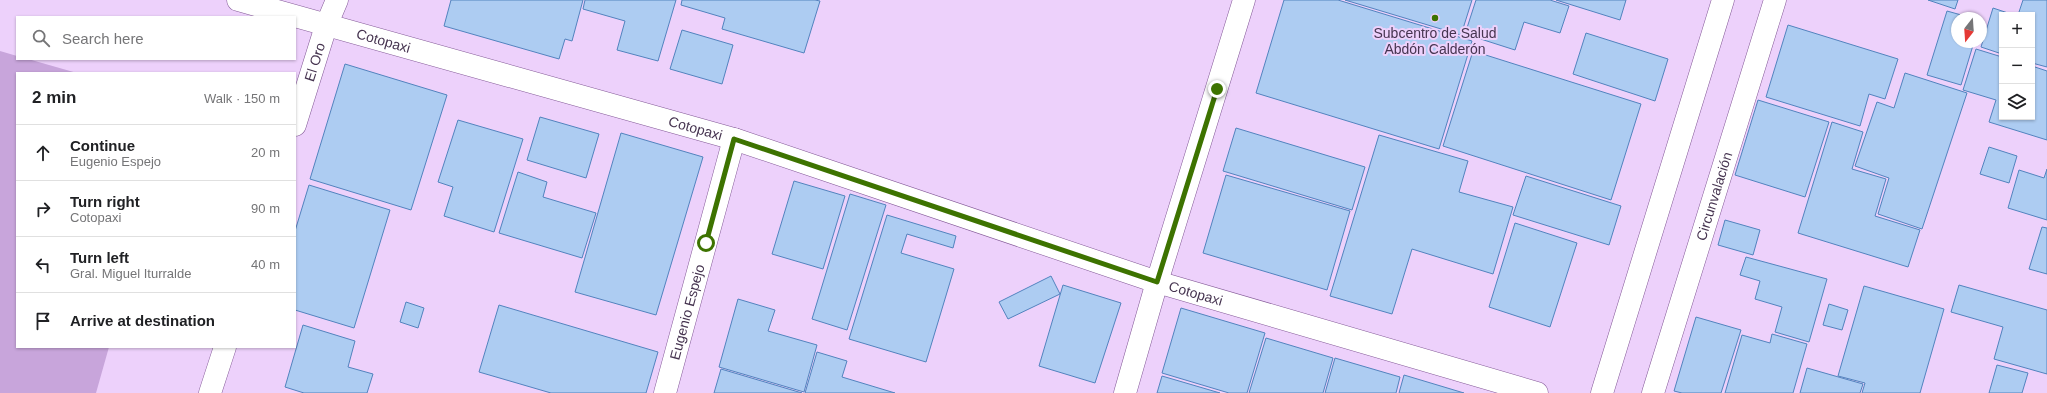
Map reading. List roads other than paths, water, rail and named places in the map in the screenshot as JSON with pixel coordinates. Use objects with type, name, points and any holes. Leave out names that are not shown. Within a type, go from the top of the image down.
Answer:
[{"type":"street","name":"Cotopaxi","points":[[238,0],[292,16]]},
{"type":"street","name":"El Oro","points":[[296,122],[326,26],[337,0]]},
{"type":"street","points":[[1125,393],[1157,282],[1244,0]]},
{"type":"street","points":[[1602,393],[1723,0]]},
{"type":"street","name":"Circunvalación","points":[[1653,393],[1775,0]]},
{"type":"street","name":"Cotopaxi","points":[[296,17],[734,139],[1157,282],[1537,393]]},
{"type":"street","name":"Eugenio Espejo","points":[[665,393],[734,139]]},
{"type":"street","points":[[210,393],[225,348]]},
{"type":"place","name":"Subcentro de Salud Abdón Calderón","points":[[1435,18]]}]
